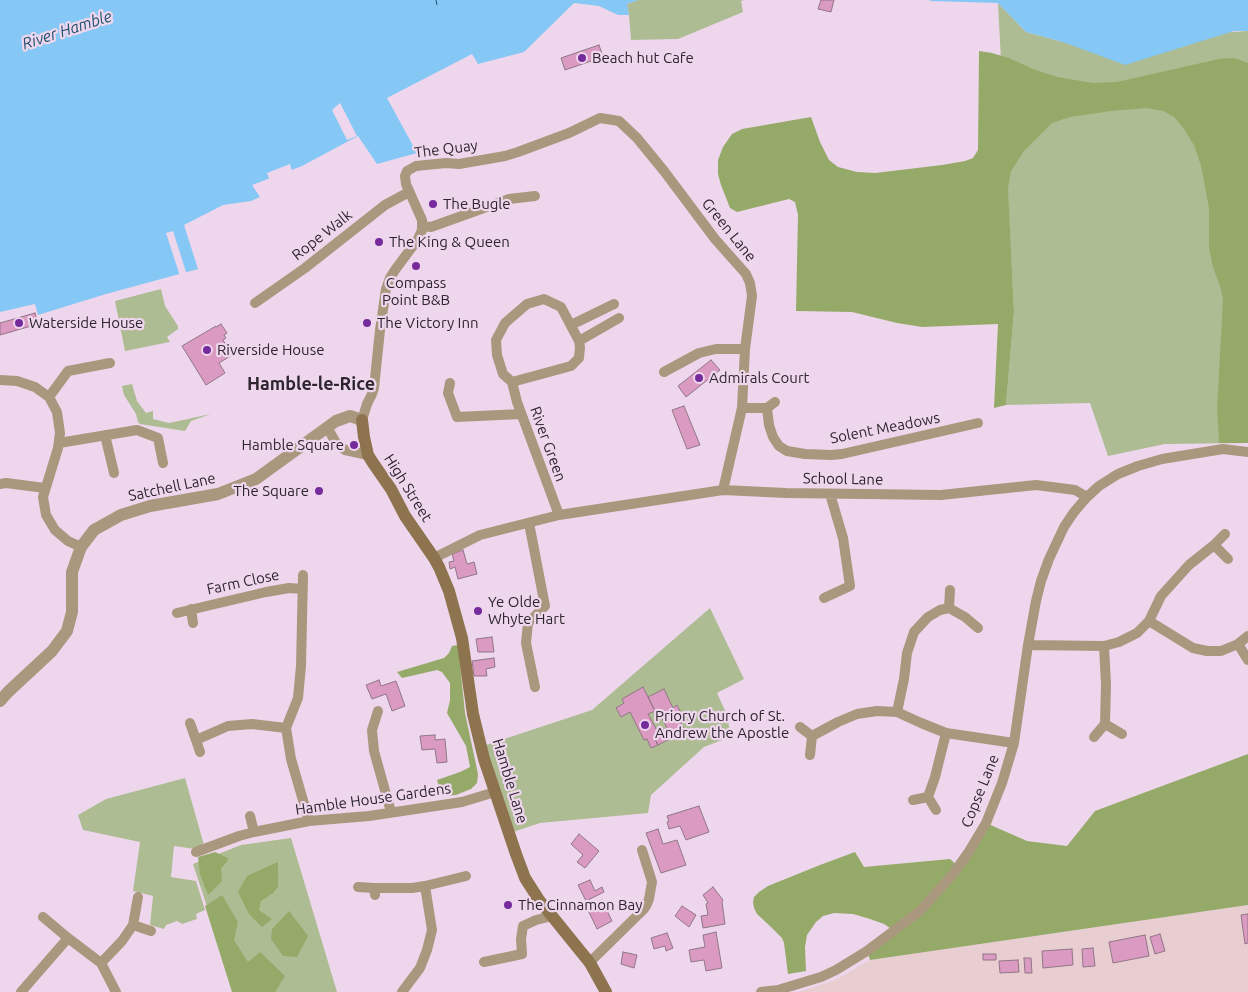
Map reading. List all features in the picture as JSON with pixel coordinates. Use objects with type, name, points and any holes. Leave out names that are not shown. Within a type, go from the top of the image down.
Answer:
[{"type":"main road","points":[[362,420],[368,455]]},
{"type":"main road","name":"High Street","points":[[368,455],[391,489],[405,516],[434,558]]},
{"type":"main road","name":"Hamble Lane","points":[[434,558],[446,585],[458,622],[469,690],[484,759],[516,854],[526,878],[539,900],[589,963],[606,992]]},
{"type":"street","name":"The Quay","points":[[408,192],[405,176],[407,171],[416,166],[446,163],[459,164],[505,156],[569,133],[600,118]]},
{"type":"street","name":"Green Lane","points":[[600,118],[620,121],[637,138],[715,239],[746,274],[750,283],[752,296],[745,349],[742,408],[723,490]]},
{"type":"street","points":[[327,427],[336,421],[350,416],[362,420],[372,394],[386,289],[395,270],[421,234],[422,220],[408,192]]},
{"type":"street","name":"Rope Walk","points":[[255,303],[305,268],[385,205],[408,192]]},
{"type":"street","points":[[422,226],[431,227],[509,199],[535,196]]},
{"type":"street","name":"River Green","points":[[559,515],[521,414],[512,382],[503,374],[496,355],[496,340],[505,322],[527,304],[544,299],[560,307],[579,341]]},
{"type":"street","points":[[571,325],[614,304]]},
{"type":"street","points":[[512,382],[572,366],[579,358],[579,341],[619,318]]},
{"type":"street","points":[[664,372],[699,353],[716,349],[745,349]]},
{"type":"street","points":[[49,397],[68,371],[110,363]]},
{"type":"street","points":[[0,380],[17,381],[35,387],[49,397],[57,412],[60,434],[58,448],[43,497],[46,515],[55,530],[68,541],[81,546]]},
{"type":"street","points":[[450,383],[448,393],[457,417],[521,414]]},
{"type":"street","name":"Solent Meadows","points":[[742,408],[771,405],[769,425],[773,437],[779,446],[805,454],[842,454],[978,423]]},
{"type":"street","name":"High Street","points":[[327,427],[336,443],[345,450],[368,455]]},
{"type":"street","name":"Satchell Lane","points":[[0,701],[52,651],[67,631],[72,612],[72,572],[81,546],[94,530],[121,515],[150,506],[218,494],[256,479],[327,427]]},
{"type":"street","points":[[59,443],[137,430],[158,438],[163,463]]},
{"type":"street","points":[[105,436],[114,473]]},
{"type":"street","points":[[1087,497],[1099,486],[1118,474],[1162,459],[1223,449],[1248,452]]},
{"type":"street","points":[[0,484],[45,488]]},
{"type":"street","name":"School Lane","points":[[434,558],[480,535],[559,515],[723,490],[786,493],[941,495],[1036,485],[1075,490],[1087,497]]},
{"type":"street","points":[[824,598],[850,586],[843,538],[830,494]]},
{"type":"street","name":"Copse Lane","points":[[761,992],[778,990],[821,977],[867,951],[920,911],[953,874],[980,835],[1002,783],[1014,743],[1036,601],[1049,559],[1064,527],[1087,497]]},
{"type":"street","points":[[528,523],[545,606],[528,624],[526,644],[535,687]]},
{"type":"street","points":[[1028,645],[1104,646],[1137,633],[1149,621],[1162,596],[1189,565],[1225,534]]},
{"type":"street","points":[[1214,545],[1228,559]]},
{"type":"street","points":[[303,575],[305,668],[298,698],[286,728],[291,759],[308,822]]},
{"type":"street","name":"Farm Close","points":[[177,613],[289,588],[302,589]]},
{"type":"street","points":[[949,608],[950,590]]},
{"type":"street","points":[[898,712],[907,653],[914,632],[928,617],[940,610],[949,608],[965,617],[978,628]]},
{"type":"street","name":"Farm Close","points":[[191,609],[194,623]]},
{"type":"street","points":[[1149,621],[1193,648],[1206,651],[1221,651],[1238,644],[1248,636]]},
{"type":"street","points":[[1238,644],[1248,660]]},
{"type":"street","points":[[1094,737],[1105,724],[1106,684],[1104,646]]},
{"type":"street","points":[[812,736],[857,714],[877,710],[898,712],[946,733],[1014,743]]},
{"type":"street","points":[[378,711],[372,730],[374,751],[391,812]]},
{"type":"street","points":[[190,723],[200,752]]},
{"type":"street","points":[[196,740],[228,726],[252,724],[286,728]]},
{"type":"street","points":[[1105,724],[1122,734]]},
{"type":"street","points":[[800,727],[812,736]]},
{"type":"street","points":[[928,797],[936,777],[946,733]]},
{"type":"street","points":[[810,755],[812,736]]},
{"type":"street","name":"Hamble House Gardens","points":[[196,852],[254,832],[308,822],[369,816],[462,802],[495,792]]},
{"type":"street","points":[[913,800],[928,797]]},
{"type":"street","points":[[928,797],[936,810]]},
{"type":"street","points":[[250,816],[254,832]]},
{"type":"street","points":[[589,963],[644,909],[649,899],[652,882],[642,850]]},
{"type":"street","points":[[358,887],[374,891],[412,888],[466,876]]},
{"type":"street","points":[[402,992],[420,968],[432,930],[425,886]]},
{"type":"street","points":[[102,963],[122,941],[133,925],[138,898]]},
{"type":"street","points":[[484,962],[522,954],[523,926],[552,916]]},
{"type":"street","points":[[43,917],[102,963],[116,992]]},
{"type":"street","points":[[133,925],[151,931]]},
{"type":"street","points":[[21,992],[68,938]]},
{"type":"shaded area","points":[[1248,905],[1248,992],[798,992],[835,980],[870,960]]},
{"type":"green space","points":[[638,0],[744,0],[741,1],[743,12],[678,39],[631,40],[627,4]]},
{"type":"green space","points":[[998,3],[1026,32],[1063,42],[1248,31],[1248,443],[1165,444],[1108,456],[1090,403],[1006,405],[1014,312]]},
{"type":"green space","points":[[979,51],[1009,58],[1057,77],[1093,83],[1117,82],[1219,59],[1234,58],[1248,63],[1248,443],[1219,443],[1217,408],[1223,300],[1209,248],[1209,208],[1201,166],[1194,145],[1174,117],[1163,111],[1146,108],[1111,111],[1070,117],[1052,123],[1024,151],[1011,171],[1008,188],[1014,312],[1006,405],[994,408],[998,324],[922,327],[852,312],[796,311],[798,215],[795,202],[789,199],[737,212],[730,208],[718,174],[718,160],[723,147],[732,134],[742,129],[811,117],[829,160],[838,167],[857,172],[875,173],[965,161],[973,158],[978,150]]},
{"type":"green space","points":[[161,289],[165,306],[178,329],[167,337],[170,342],[125,351],[115,301]]},
{"type":"green space","points":[[132,384],[137,401],[146,413],[153,411],[153,419],[169,423],[211,414],[191,421],[185,431],[140,424],[124,395],[122,386]]},
{"type":"green space","points":[[710,608],[744,679],[717,693],[728,717],[730,737],[704,747],[651,795],[648,813],[540,823],[510,833],[483,746],[592,710]]},
{"type":"green space","points":[[458,645],[465,713],[478,774],[477,783],[471,789],[456,795],[442,796],[437,780],[470,767],[466,746],[447,713],[450,700],[450,683],[442,672],[437,670],[402,678],[397,672],[444,658],[452,646]]},
{"type":"green space","points":[[1248,754],[1248,905],[870,960],[867,951],[894,931],[884,924],[870,919],[853,914],[834,913],[823,916],[807,935],[805,947],[806,971],[788,974],[782,938],[757,914],[754,908],[754,897],[768,886],[855,852],[864,867],[950,859],[958,866],[986,823],[1027,841],[1067,846],[1095,811]]},
{"type":"green space","points":[[185,778],[204,845],[195,849],[174,846],[171,877],[196,881],[205,910],[196,914],[197,919],[182,924],[177,921],[166,925],[164,929],[150,925],[153,896],[133,891],[140,842],[83,830],[78,815],[106,799]]},
{"type":"green space","points":[[291,838],[337,992],[235,992],[193,864],[241,845]]},
{"type":"green space","points":[[215,852],[228,858],[221,868],[222,881],[208,895],[200,874],[198,857]]},
{"type":"green space","points":[[278,862],[278,887],[261,901],[259,910],[272,919],[262,927],[249,914],[238,892],[247,876]]},
{"type":"green space","points":[[222,895],[238,922],[234,940],[248,962],[260,952],[285,976],[275,992],[232,992],[205,906]]},
{"type":"green space","points":[[289,911],[308,936],[297,957],[283,956],[271,939],[272,929]]},
{"type":"water","name":"River Hamble","points":[[0,0],[638,0],[627,4],[629,15],[618,15],[599,6],[574,3],[524,52],[478,64],[472,54],[387,98],[417,153],[377,164],[358,136],[302,166],[252,185],[260,197],[251,201],[223,205],[184,225],[198,269],[38,315],[35,304],[0,312]]},
{"type":"water","points":[[928,0],[1248,0],[1248,31],[1234,31],[1125,65],[1063,42],[1026,32],[998,3]]},
{"type":"pier","points":[[340,103],[357,136],[347,140],[332,110]]},
{"type":"pier","points":[[290,164],[292,172],[270,181],[267,173]]},
{"type":"pier","points":[[173,231],[187,275],[180,276],[166,233]]},
{"type":"building","points":[[821,0],[834,0],[831,12],[818,9]]},
{"type":"building","name":"Beach hut Cafe","points":[[599,45],[603,57],[565,70],[561,58]]},
{"type":"building","name":"Waterside House","points":[[35,313],[38,324],[0,335],[0,323]]},
{"type":"building","name":"Riverside House","points":[[221,324],[227,333],[224,335],[226,338],[223,340],[232,355],[219,363],[225,373],[206,385],[182,346]]},
{"type":"building","name":"Admirals Court","points":[[711,360],[720,370],[686,397],[678,386]]},
{"type":"building","name":"Admirals Court","points":[[684,406],[700,445],[687,449],[672,410]]},
{"type":"building","points":[[463,550],[467,564],[474,562],[477,574],[458,579],[455,567],[450,569],[449,562],[454,561],[452,554]]},
{"type":"building","points":[[492,637],[494,652],[478,652],[476,639]]},
{"type":"building","points":[[494,658],[495,667],[486,669],[487,676],[474,676],[472,661]]},
{"type":"building","points":[[379,680],[381,686],[396,681],[405,706],[392,711],[386,694],[372,699],[366,685]]},
{"type":"building","name":"Priory Church of St. Andrew the Apostle","points":[[643,687],[655,711],[648,714],[659,734],[654,737],[658,745],[651,748],[647,739],[644,740],[630,712],[621,717],[616,708],[624,703],[622,699]]},
{"type":"building","points":[[664,689],[673,708],[677,705],[682,715],[678,717],[685,731],[658,745],[654,737],[667,728],[648,697]]},
{"type":"building","points":[[435,735],[435,740],[445,739],[447,762],[437,763],[435,749],[422,750],[420,736]]},
{"type":"building","points":[[699,806],[709,832],[686,840],[680,826],[669,829],[667,816]]},
{"type":"building","points":[[658,829],[663,844],[677,840],[686,865],[661,873],[646,833]]},
{"type":"building","points":[[579,834],[599,851],[585,868],[577,862],[583,855],[571,844]]},
{"type":"building","points":[[590,880],[595,891],[602,887],[604,892],[586,901],[578,885]]},
{"type":"building","points":[[713,887],[723,900],[725,924],[703,928],[701,916],[708,915],[706,904],[708,903],[703,895]]},
{"type":"building","points":[[602,900],[612,921],[597,929],[587,908]]},
{"type":"building","points":[[682,906],[696,915],[689,927],[675,916]]},
{"type":"building","points":[[1248,914],[1248,943],[1245,944],[1241,915]]},
{"type":"building","points":[[716,932],[722,968],[706,971],[704,960],[691,962],[689,950],[705,947],[703,935]]},
{"type":"building","points":[[667,933],[673,948],[666,951],[665,946],[654,949],[651,938]]},
{"type":"building","points":[[1160,934],[1165,951],[1155,954],[1150,937]]},
{"type":"building","points":[[1145,935],[1149,956],[1113,963],[1109,942]]},
{"type":"building","points":[[1093,948],[1095,966],[1083,967],[1082,949]]},
{"type":"building","points":[[1072,949],[1073,965],[1043,968],[1042,951]]},
{"type":"building","points":[[623,952],[637,955],[634,968],[621,964]]},
{"type":"building","points":[[983,954],[996,954],[996,960],[983,960]]},
{"type":"building","points":[[1024,958],[1031,958],[1032,973],[1025,973]]},
{"type":"building","points":[[1018,960],[1019,972],[1000,973],[999,961]]},
{"type":"ferry route","points":[[436,0],[437,5]]},
{"type":"place","name":"Beach hut Cafe","points":[[582,58]]},
{"type":"place","name":"The Bugle","points":[[433,204]]},
{"type":"place","name":"The King & Queen","points":[[379,242]]},
{"type":"place","name":"Compass Point B&B","points":[[416,266]]},
{"type":"place","name":"Waterside House","points":[[19,323]]},
{"type":"place","name":"The Victory Inn","points":[[367,323]]},
{"type":"place","name":"Riverside House","points":[[207,350]]},
{"type":"place","name":"Admirals Court","points":[[699,378]]},
{"type":"place","name":"Hamble Square","points":[[354,445]]},
{"type":"place","name":"The Square","points":[[319,491]]},
{"type":"place","name":"Ye Olde Whyte Hart","points":[[478,611]]},
{"type":"place","name":"Priory Church of St. Andrew the Apostle","points":[[645,725]]},
{"type":"place","name":"The Cinnamon Bay","points":[[508,905]]},
{"type":"district","name":"Hamble-le-Rice","points":[[311,384]]}]
